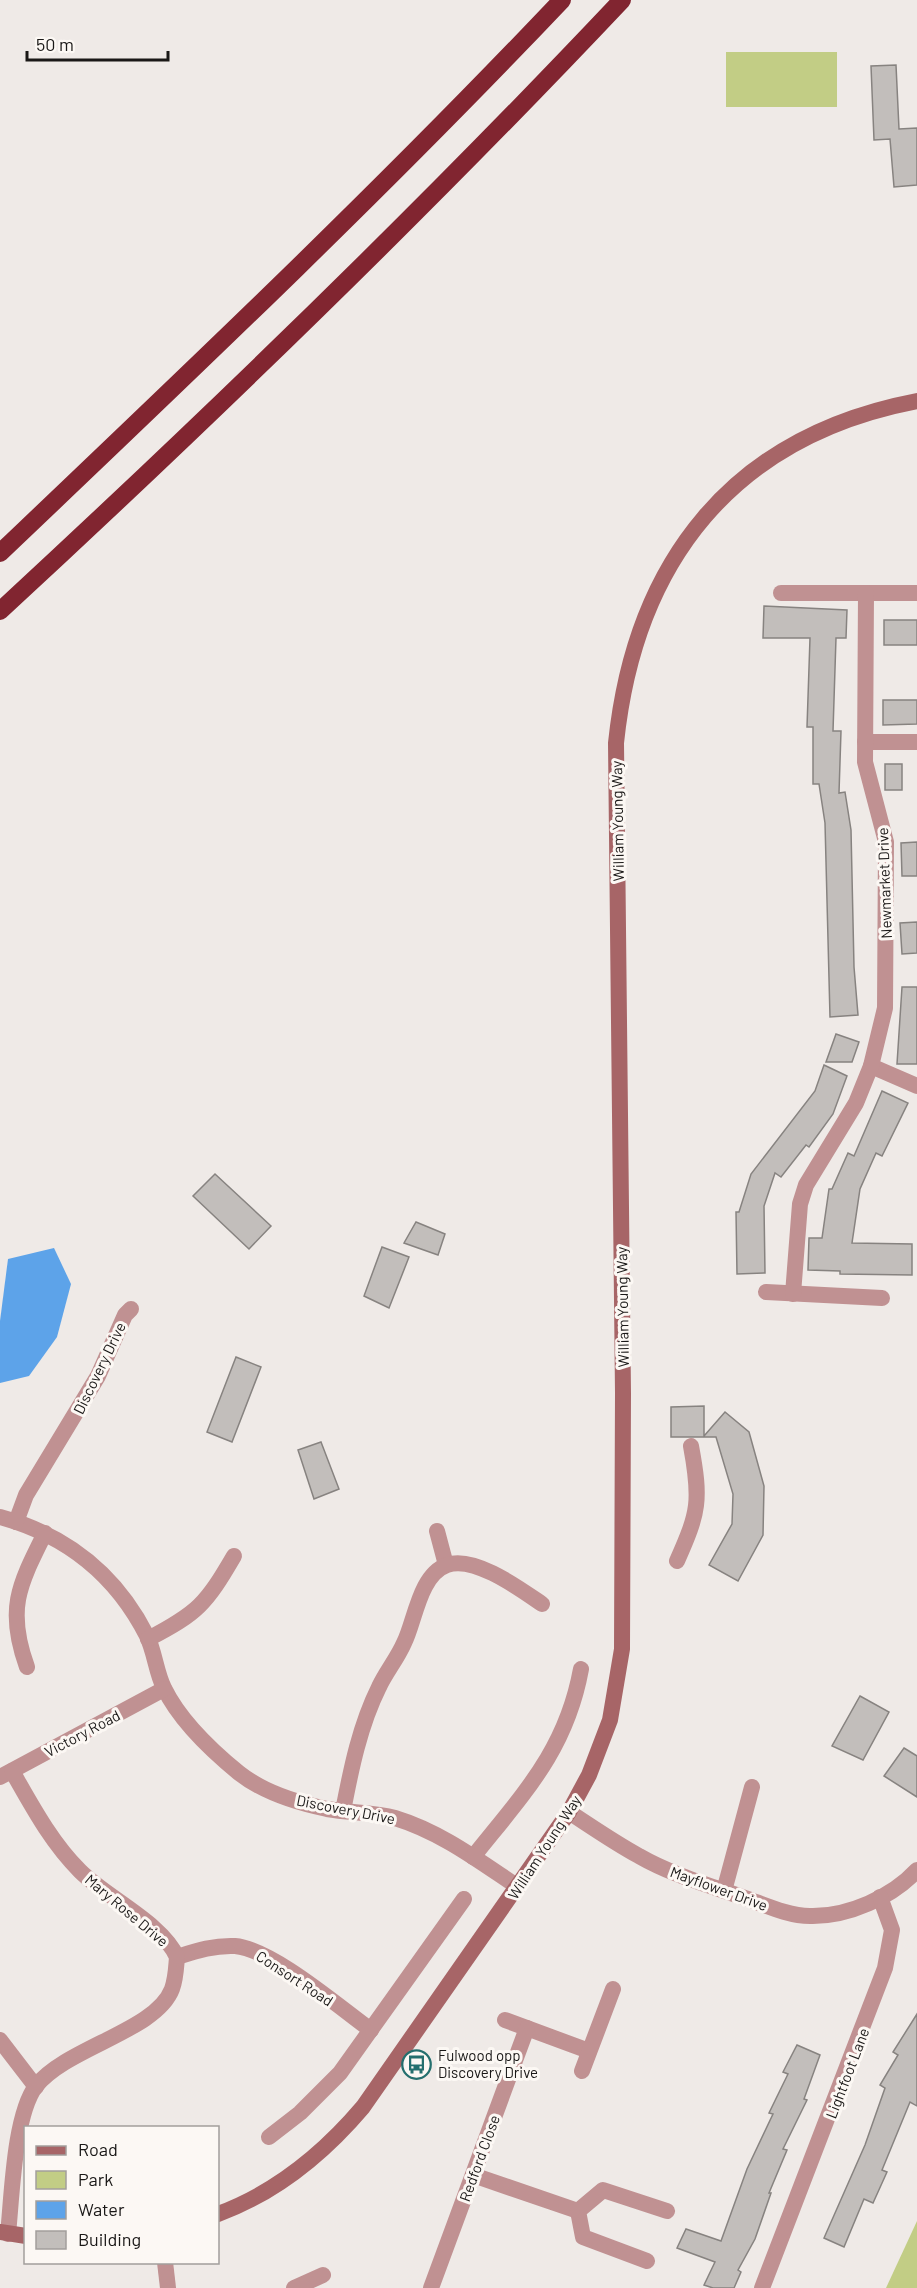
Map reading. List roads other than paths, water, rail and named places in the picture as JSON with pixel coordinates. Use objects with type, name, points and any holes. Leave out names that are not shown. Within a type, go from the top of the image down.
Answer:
[{"type":"highway","points":[[0,553],[243,321],[562,0]]},
{"type":"highway","points":[[0,611],[260,365],[526,102],[622,0]]},
{"type":"main road","name":"William Young Way","points":[[219,2213],[271,2187],[299,2169],[324,2150],[348,2124],[377,2089],[518,1887],[569,1812],[589,1775],[610,1720],[622,1649],[623,1393],[616,743],[629,672],[641,631],[664,574],[682,544],[712,507],[739,480],[785,448],[815,433],[868,412],[917,401]]},
{"type":"main road","points":[[4,2233],[24,2236]]},
{"type":"street","points":[[781,593],[917,593]]},
{"type":"street","name":"Newmarket Drive","points":[[793,1294],[800,1204],[806,1185],[845,1124],[871,1066],[885,1008],[887,893],[884,830],[867,775],[865,742],[866,593]]},
{"type":"street","points":[[865,742],[917,742]]},
{"type":"street","points":[[871,1066],[917,1086]]},
{"type":"street","points":[[766,1292],[882,1298]]},
{"type":"street","name":"Discovery Drive","points":[[131,1309],[125,1315],[76,1415],[58,1439],[26,1496],[8,1520],[45,1533],[94,1565],[126,1600],[148,1639],[164,1689],[210,1747],[241,1775],[275,1794],[343,1811],[401,1820],[452,1843],[518,1887]]},
{"type":"street","points":[[677,1561],[694,1524],[698,1486],[691,1446]]},
{"type":"street","points":[[437,1531],[446,1565]]},
{"type":"street","points":[[27,1667],[18,1642],[15,1616],[19,1591],[45,1533]]},
{"type":"street","points":[[148,1639],[189,1617],[210,1596],[234,1556]]},
{"type":"street","points":[[343,1811],[351,1767],[379,1687],[405,1642],[417,1601],[446,1565],[466,1562],[489,1572],[542,1604]]},
{"type":"street","points":[[473,1857],[552,1754],[575,1701],[581,1669]]},
{"type":"street","name":"Victory Road","points":[[6,1774],[164,1689]]},
{"type":"street","name":"Mary Rose Drive","points":[[4,2233],[23,2117],[36,2087],[68,2060],[159,2008],[172,1990],[177,1957],[160,1935],[97,1887],[68,1858],[6,1774]]},
{"type":"street","points":[[724,1891],[752,1787]]},
{"type":"street","name":"Mayflower Drive","points":[[569,1812],[639,1857],[695,1882],[801,1916],[850,1910],[880,1897]]},
{"type":"street","points":[[880,1897],[917,1870]]},
{"type":"street","name":"Lightfoot Lane","points":[[762,2288],[891,1950],[892,1930],[880,1897]]},
{"type":"street","points":[[268,2137],[300,2113],[340,2073],[464,1899]]},
{"type":"street","name":"Consort Road","points":[[177,1957],[204,1948],[252,1949],[283,1967],[371,2030]]},
{"type":"street","points":[[582,2071],[613,1989]]},
{"type":"street","points":[[505,2020],[589,2051]]},
{"type":"street","name":"Redford Close","points":[[431,2288],[527,2028]]},
{"type":"street","points":[[0,2040],[36,2087]]},
{"type":"street","points":[[473,2175],[578,2211]]},
{"type":"street","points":[[578,2211],[603,2190],[667,2211]]},
{"type":"street","points":[[578,2211],[583,2237],[647,2260]]},
{"type":"street","points":[[165,2264],[168,2288]]},
{"type":"street","points":[[294,2288],[323,2275]]},
{"type":"water","points":[[54,1248],[71,1284],[57,1337],[29,1376],[0,1383],[0,1321],[8,1259]]},
{"type":"place","name":"Fulwood opp Discovery Drive","points":[[417,2064]]}]
